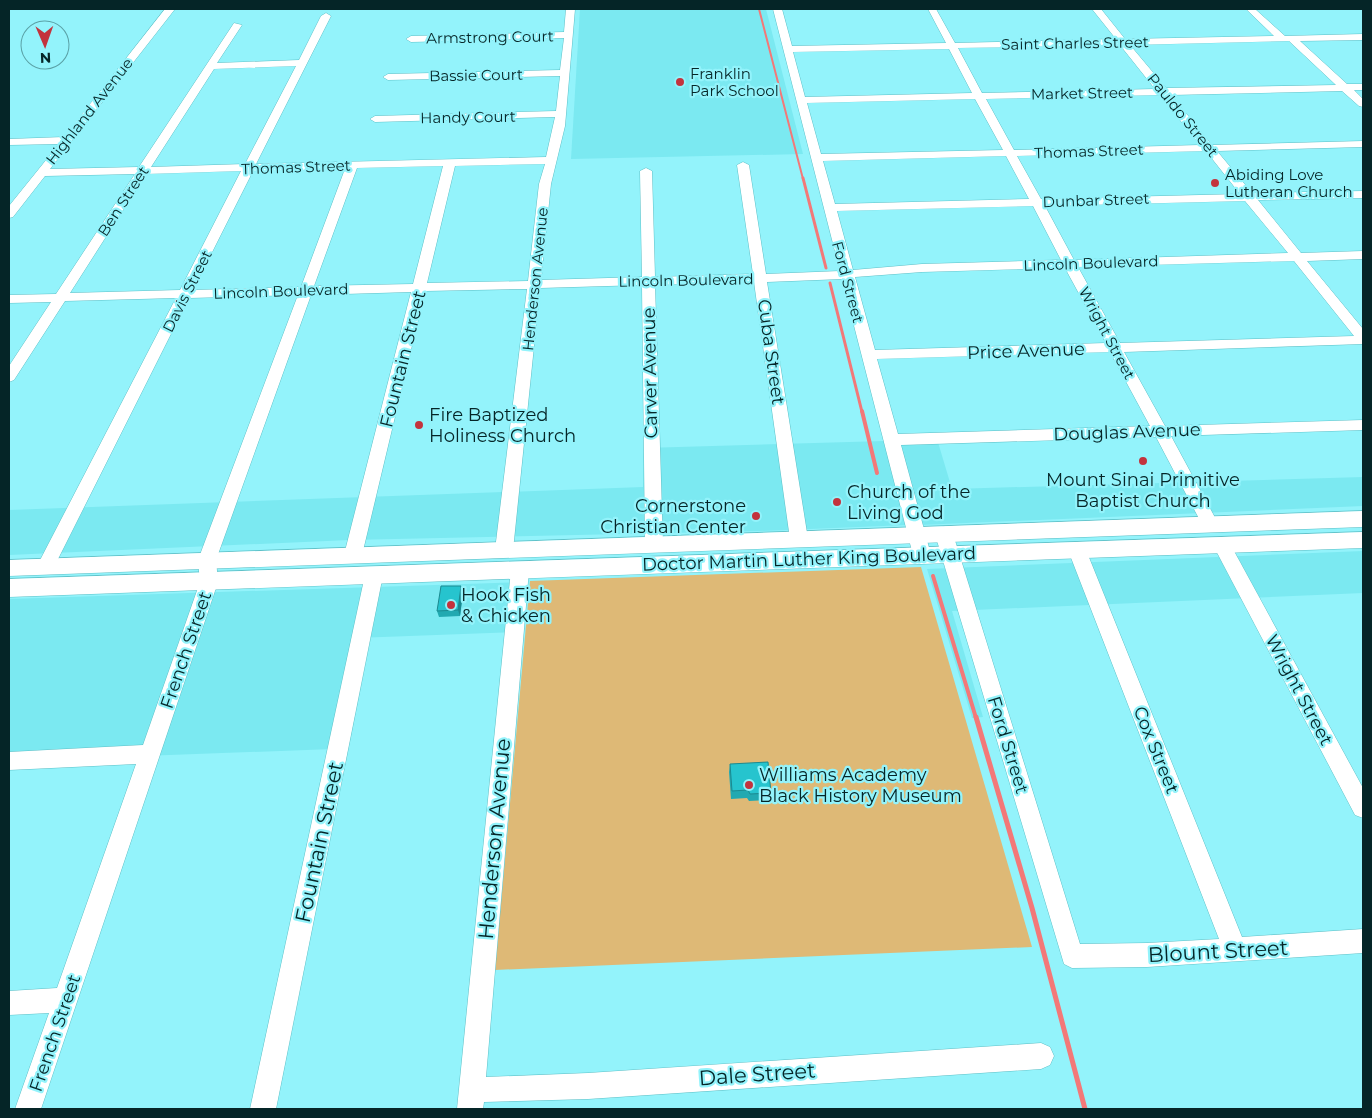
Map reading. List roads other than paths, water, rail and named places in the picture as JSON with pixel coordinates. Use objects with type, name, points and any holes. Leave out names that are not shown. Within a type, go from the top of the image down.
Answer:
[{"type":"main road","name":"Doctor Martin Luther King Boulevard","points":[[208,571],[255,579],[520,570],[947,544],[1211,525],[1363,519]]},
{"type":"main road","points":[[1196,546],[1208,536],[1211,525]]},
{"type":"main road","name":"Doctor Martin Luther King Boulevard","points":[[208,571],[261,558],[799,540],[919,545]]},
{"type":"main road","name":"Doctor Martin Luther King Boulevard","points":[[947,544],[1077,550],[1363,540]]},
{"type":"main road","points":[[520,570],[527,560],[548,548]]},
{"type":"main road","points":[[9,568],[46,566],[208,571]]},
{"type":"main road","points":[[9,588],[208,571]]},
{"type":"street","name":"Highland Avenue","points":[[9,214],[15,198],[41,173],[170,9]]},
{"type":"street","name":"Henderson Avenue","points":[[504,550],[545,184],[550,160],[557,141],[571,9]]},
{"type":"street","name":"Ford Street","points":[[777,9],[919,545]]},
{"type":"street","name":"Wright Street","points":[[932,9],[1211,525]]},
{"type":"street","name":"Pauldo Street","points":[[1096,9],[1363,339]]},
{"type":"street","points":[[1250,9],[1287,38],[1363,104]]},
{"type":"street","name":"Davis Street","points":[[46,566],[326,16]]},
{"type":"street","name":"Ben Street","points":[[9,378],[237,25]]},
{"type":"street","name":"Armstrong Court","points":[[411,39],[569,36]]},
{"type":"street","name":"Saint Charles Street","points":[[787,49],[1363,36]]},
{"type":"street","points":[[212,66],[302,63]]},
{"type":"street","name":"Bassie Court","points":[[388,77],[565,73]]},
{"type":"street","name":"Market Street","points":[[800,100],[1363,87]]},
{"type":"street","name":"Handy Court","points":[[375,119],[561,114]]},
{"type":"street","points":[[9,142],[66,140]]},
{"type":"street","name":"Thomas Street","points":[[815,158],[1363,144]]},
{"type":"street","name":"Thomas Street","points":[[41,173],[142,172],[550,160]]},
{"type":"street","name":"Fountain Street","points":[[354,555],[450,162]]},
{"type":"street","name":"French Street","points":[[28,1109],[150,754],[208,571],[305,290],[352,165]]},
{"type":"street","name":"Cuba Street","points":[[742,165],[799,540]]},
{"type":"street","name":"Carver Avenue","points":[[646,171],[654,545]]},
{"type":"street","name":"Dunbar Street","points":[[829,208],[1363,194]]},
{"type":"street","name":"Lincoln Boulevard","points":[[9,298],[847,276],[868,281],[1363,255]]},
{"type":"street","name":"Lincoln Boulevard","points":[[1073,269],[1363,267]]},
{"type":"street","name":"Price Avenue","points":[[868,355],[1363,339]]},
{"type":"street","name":"Douglas Avenue","points":[[890,440],[1363,425]]},
{"type":"street","name":"Ford Street","points":[[947,544],[1072,956]]},
{"type":"street","name":"Wright Street","points":[[1222,545],[1363,808]]},
{"type":"street","name":"Cox Street","points":[[1077,550],[1235,949]]},
{"type":"street","name":"Henderson Avenue","points":[[471,1100],[520,570]]},
{"type":"street","name":"Fountain Street","points":[[263,1109],[374,575]]},
{"type":"street","points":[[9,761],[150,754]]},
{"type":"street","name":"Blount Street","points":[[1072,956],[1147,955],[1363,941]]},
{"type":"street","points":[[9,1003],[67,1000]]},
{"type":"street","name":"Dale Street","points":[[471,1100],[588,1086],[1042,1056]]},
{"type":"waterway","points":[[759,9],[803,179]]},
{"type":"waterway","points":[[803,178],[826,268]]},
{"type":"waterway","points":[[830,283],[862,412]]},
{"type":"waterway","points":[[862,411],[877,473]]},
{"type":"waterway","points":[[933,576],[976,718]]},
{"type":"waterway","points":[[976,717],[1032,908],[1085,1109]]},
{"type":"place","name":"Franklin Park School","points":[[680,82]]},
{"type":"place","name":"Abiding Love Lutheran Church","points":[[1215,183]]},
{"type":"place","name":"Fire Baptized Holiness Church","points":[[419,425]]},
{"type":"place","name":"Mount Sinai Primitive Baptist Church","points":[[1143,461]]},
{"type":"place","name":"Church of the Living God","points":[[837,502]]},
{"type":"place","name":"Cornerstone Christian Center","points":[[756,516]]},
{"type":"place","name":"Hook Fish & Chicken","points":[[451,605]]},
{"type":"place","name":"Williams Academy Black History Museum","points":[[749,785]]}]
